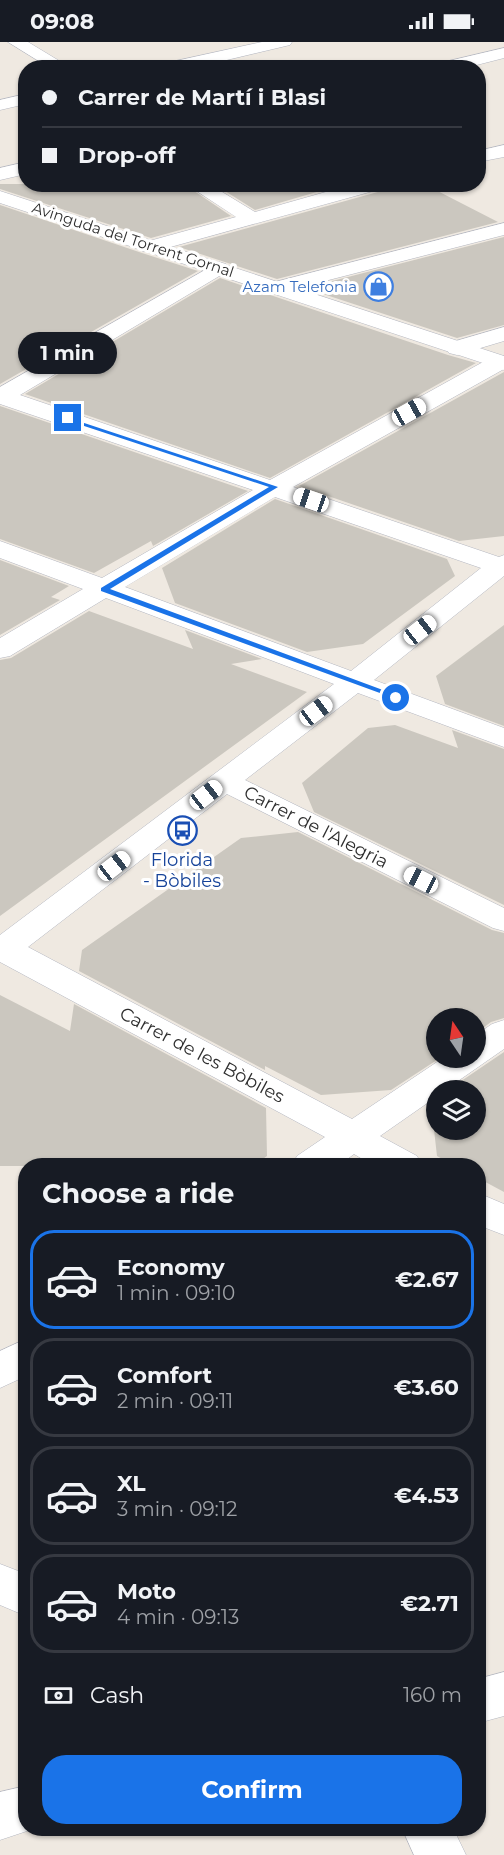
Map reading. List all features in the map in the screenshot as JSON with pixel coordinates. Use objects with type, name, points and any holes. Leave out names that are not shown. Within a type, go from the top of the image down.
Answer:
[{"type":"street","points":[[206,42],[242,60]]},
{"type":"street","points":[[203,60],[284,42]]},
{"type":"street","points":[[481,42],[504,52]]},
{"type":"street","points":[[0,47],[18,43],[49,60]]},
{"type":"street","points":[[473,60],[504,52]]},
{"type":"street","points":[[0,105],[18,101]]},
{"type":"street","points":[[486,155],[504,151]]},
{"type":"street","points":[[0,174],[18,170]]},
{"type":"street","points":[[208,192],[251,218]]},
{"type":"street","points":[[149,247],[347,192]]},
{"type":"street","name":"Avinguda del Torrent Gornal","points":[[0,197],[278,287],[502,363]]},
{"type":"street","points":[[278,287],[504,229]]},
{"type":"street","points":[[0,396],[219,268]]},
{"type":"street","points":[[457,348],[504,334]]},
{"type":"street","points":[[0,650],[275,487],[502,363]]},
{"type":"street","points":[[0,396],[503,565]]},
{"type":"street","points":[[0,549],[104,590],[504,738]]},
{"type":"street","points":[[1,948],[40,923],[503,565]]},
{"type":"street","name":"Carrer de l'Alegria","points":[[224,781],[504,921]]},
{"type":"street","name":"Carrer de les Bòbiles","points":[[1,948],[354,1136],[391,1158]]},
{"type":"street","points":[[486,1045],[504,1032]]},
{"type":"street","points":[[322,1158],[453,1068]]},
{"type":"street","points":[[486,1211],[504,1221]]},
{"type":"street","points":[[0,1372],[18,1360]]},
{"type":"street","points":[[0,1584],[18,1592]]},
{"type":"street","points":[[486,1699],[504,1694]]},
{"type":"street","points":[[0,1816],[18,1811]]},
{"type":"street","points":[[430,1836],[441,1855]]},
{"type":"building","points":[[0,184],[18,184],[18,192],[196,192],[231,216],[151,238],[0,189]]},
{"type":"building","points":[[227,192],[317,192],[255,210]]},
{"type":"building","points":[[378,192],[440,192],[498,222],[277,279],[179,247]]},
{"type":"building","points":[[0,205],[142,253],[198,271],[0,384]]},
{"type":"building","points":[[504,237],[504,325],[457,338],[305,288]]},
{"type":"building","points":[[220,278],[476,363],[270,478],[25,394]]},
{"type":"building","points":[[504,372],[504,536],[459,541],[299,486]]},
{"type":"building","points":[[0,406],[248,491],[153,546],[151,541],[94,573],[0,539]]},
{"type":"building","points":[[275,499],[447,559],[455,576],[363,644],[307,652],[175,603],[162,568]]},
{"type":"building","points":[[0,560],[69,586],[51,597],[60,600],[0,635]]},
{"type":"building","points":[[89,611],[193,649],[185,630],[262,659],[231,664],[307,692],[0,916],[0,660],[11,658]]},
{"type":"building","points":[[504,625],[504,726],[445,704],[436,676]]},
{"type":"building","points":[[395,725],[458,748],[452,730],[504,749],[504,905],[314,812],[302,783],[368,728]]},
{"type":"building","points":[[298,832],[492,930],[504,933],[504,1018],[486,1026],[486,1008],[426,1008],[426,1067],[391,1090],[321,1095],[265,1066],[265,1070],[79,971],[82,950],[241,838]]},
{"type":"building","points":[[0,995],[70,1031],[74,1004],[266,1108],[267,1156],[264,1158],[18,1158],[18,1166],[0,1166]]},
{"type":"building","points":[[504,1052],[504,1192],[486,1182],[486,1158],[441,1158],[437,1156],[435,1140],[486,1140],[486,1080],[463,1080],[480,1068],[486,1068],[486,1064]]},
{"type":"place","name":"Azam Telefonia","points":[[378,287]]},
{"type":"place","name":"Florida - Bòbiles","points":[[182,831]]},
{"type":"route","points":[[68,418],[275,487],[104,590],[396,698]]}]
